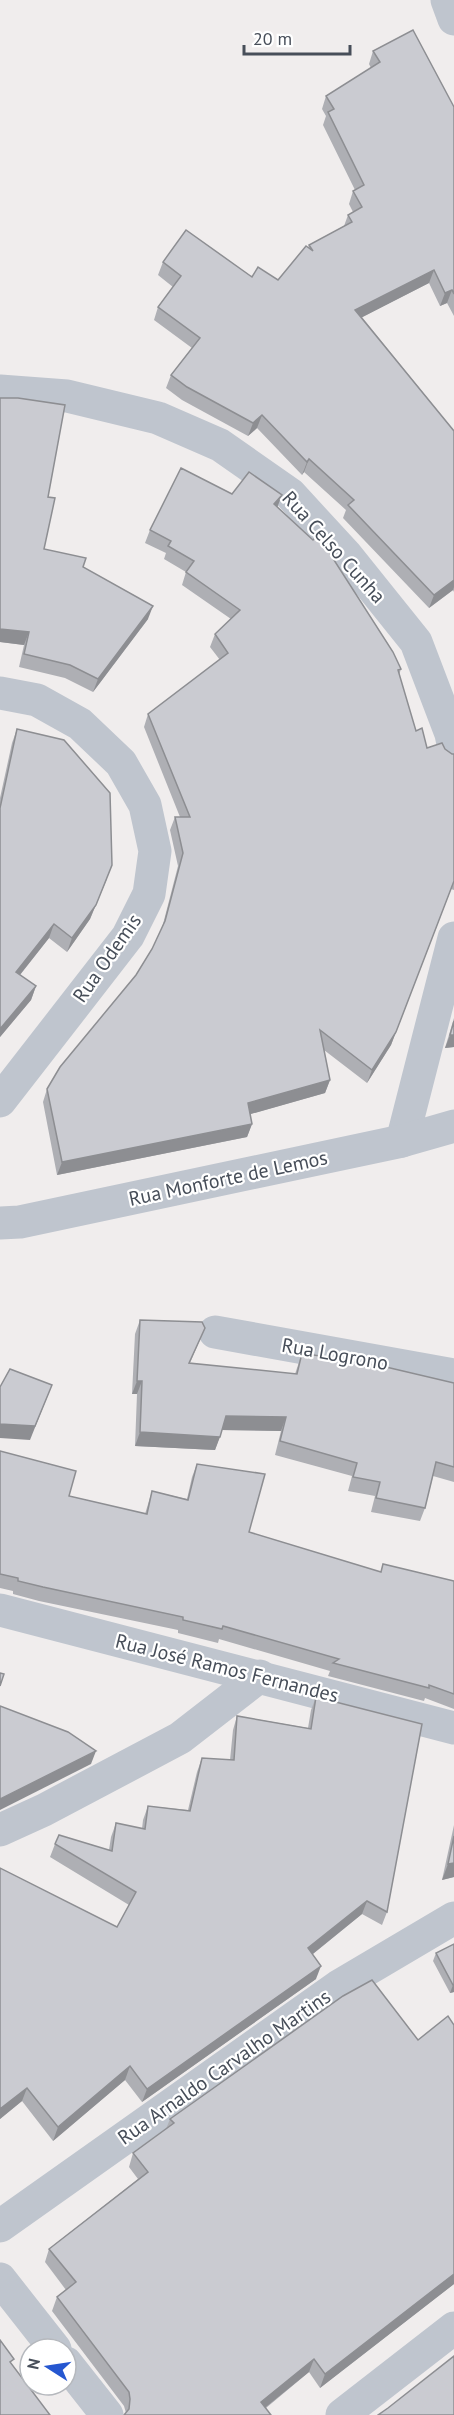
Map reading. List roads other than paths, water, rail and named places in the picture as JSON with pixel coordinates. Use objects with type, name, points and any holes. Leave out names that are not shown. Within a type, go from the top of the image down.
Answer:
[{"type":"street","name":"Rua Celso Cunha","points":[[0,391],[67,396],[158,418],[220,445],[290,494],[347,556],[416,642],[451,734],[454,749]]},
{"type":"street","name":"Rua Odemis","points":[[0,693],[37,700],[80,724],[121,763],[145,805],[155,851],[149,894],[128,936],[0,1101]]},
{"type":"street","points":[[402,1141],[454,938]]},
{"type":"street","name":"Rua Monforte de Lemos","points":[[7,1216],[402,1141],[454,1126]]},
{"type":"street","name":"Rua Logrono","points":[[215,1332],[454,1375]]},
{"type":"street","name":"Rua José Ramos Fernandes","points":[[0,1610],[454,1728]]},
{"type":"street","points":[[0,1830],[44,1810],[180,1738],[260,1676]]},
{"type":"street","name":"Rua Arnaldo Carvalho Martins","points":[[0,2226],[339,1986],[454,1918]]},
{"type":"street","points":[[0,2279],[46,2337]]},
{"type":"street","points":[[342,2415],[454,2328]]},
{"type":"street","points":[[78,2378],[107,2415]]}]
